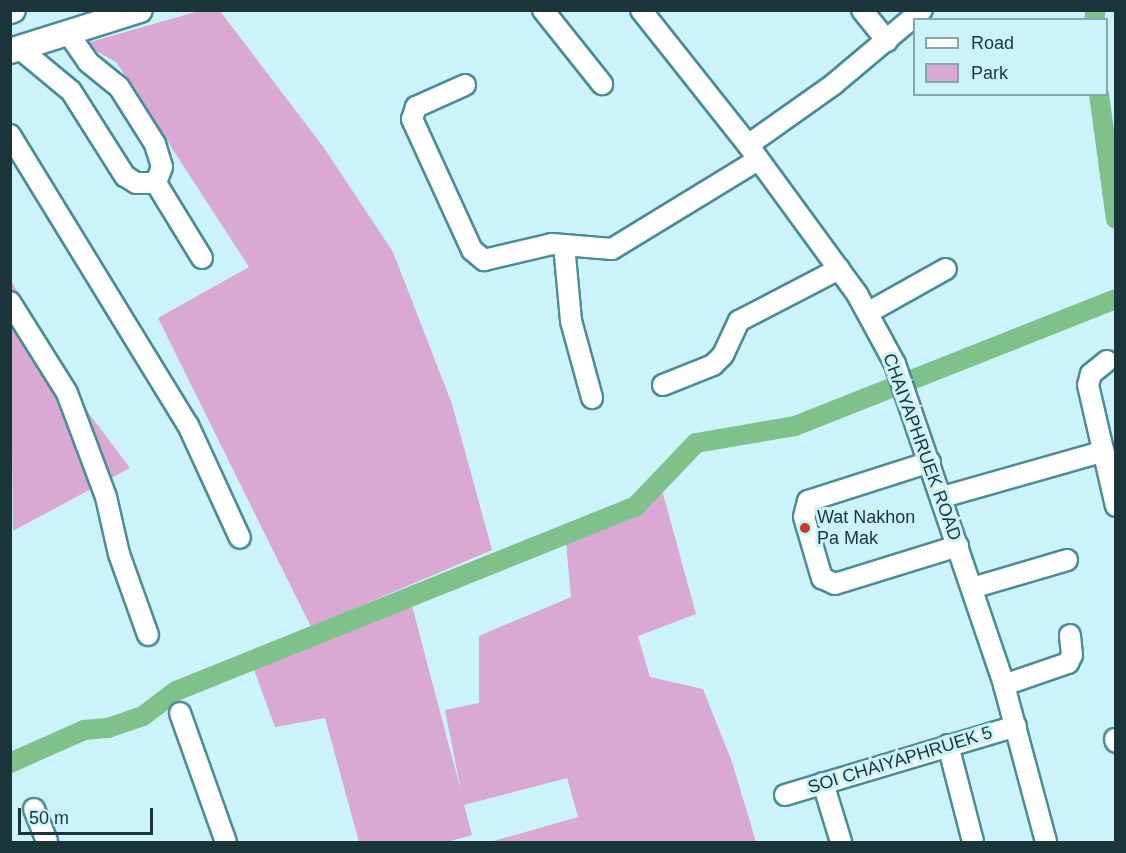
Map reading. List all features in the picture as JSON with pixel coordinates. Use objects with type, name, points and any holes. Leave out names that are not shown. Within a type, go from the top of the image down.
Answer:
[{"type":"main road","points":[[13,44],[86,10]]},
{"type":"main road","points":[[13,44],[68,33],[140,10]]},
{"type":"street","points":[[543,10],[602,84]]},
{"type":"street","name":"CHAIYAPHRUEK ROAD","points":[[641,10],[753,152],[839,269],[869,312],[895,364],[943,497],[1004,685],[1046,843]]},
{"type":"street","points":[[862,10],[887,41]]},
{"type":"street","points":[[465,85],[412,112],[472,250],[478,258],[492,260],[540,245],[564,245],[600,251],[627,243],[753,152],[922,10]]},
{"type":"street","points":[[68,33],[96,68],[119,87],[155,144],[162,167],[156,183]]},
{"type":"street","points":[[13,44],[67,86],[125,176],[136,183],[156,183]]},
{"type":"street","points":[[67,86],[96,68]]},
{"type":"street","points":[[10,135],[188,425],[240,538]]},
{"type":"street","points":[[156,183],[202,258]]},
{"type":"street","points":[[564,245],[571,321],[592,398]]},
{"type":"street","points":[[663,385],[713,365],[723,356],[739,321],[839,269]]},
{"type":"street","points":[[869,312],[946,269]]},
{"type":"street","points":[[10,302],[67,393],[106,497],[119,554],[148,634]]},
{"type":"street","points":[[1107,360],[1091,374],[1088,385],[1116,506]]},
{"type":"street","points":[[943,497],[1104,451]]},
{"type":"street","points":[[930,462],[808,501],[804,517],[822,578],[835,584],[958,546]]},
{"type":"street","points":[[972,588],[1067,560]]},
{"type":"street","points":[[1004,685],[1068,663],[1072,655],[1070,635]]},
{"type":"street","points":[[180,713],[226,843]]},
{"type":"street","name":"SOI CHAIYAPHRUEK 5","points":[[785,795],[1016,726]]},
{"type":"street","points":[[948,745],[973,843]]},
{"type":"street","points":[[823,783],[841,843]]},
{"type":"street","points":[[34,809],[47,843]]},
{"type":"green space","points":[[199,11],[220,11],[324,148],[393,252],[452,404],[492,550],[311,627],[158,318],[249,267],[116,62],[83,44]]},
{"type":"green space","points":[[10,279],[90,415],[130,468],[13,531]]},
{"type":"green space","points":[[662,490],[696,614],[638,636],[650,677],[703,689],[732,762],[756,842],[490,842],[578,817],[567,778],[464,805],[472,835],[447,842],[359,842],[325,718],[275,727],[253,667],[411,602],[461,791],[445,710],[479,703],[479,636],[571,597],[566,543],[637,516]]},
{"type":"waterway","points":[[1094,18],[1096,10]]},
{"type":"waterway","points":[[1099,96],[1116,219]]},
{"type":"waterway","points":[[10,763],[84,730],[108,728],[143,716],[176,691],[636,506],[696,443],[795,426],[1116,299]]},
{"type":"place","name":"Wat Nakhon Pa Mak","points":[[805,528]]}]
